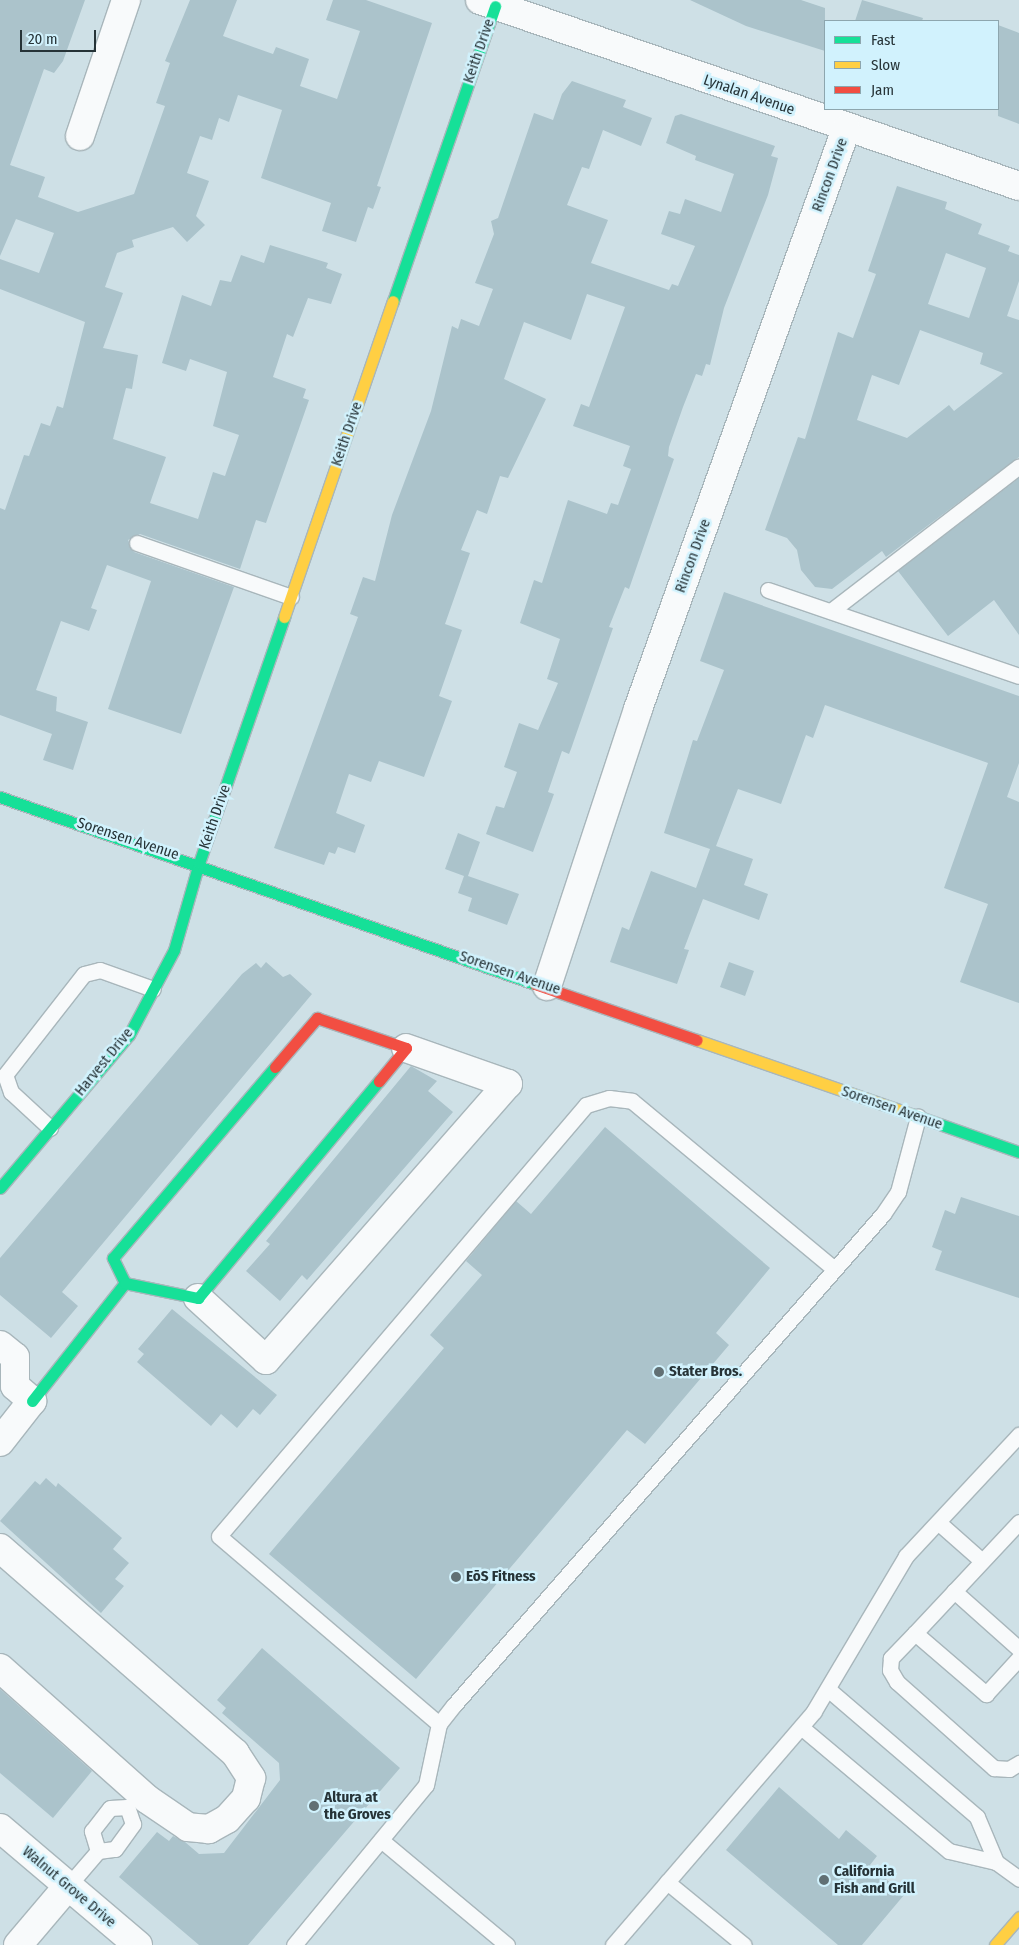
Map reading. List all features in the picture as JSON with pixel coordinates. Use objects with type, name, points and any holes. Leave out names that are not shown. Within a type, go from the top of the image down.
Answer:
[{"type":"street","points":[[80,136],[126,0]]},
{"type":"street","name":"Lynalan Avenue","points":[[487,3],[846,129],[1019,186]]},
{"type":"street","name":"Keith Drive","points":[[199,863],[291,597],[487,3]]},
{"type":"street","name":"Rincon Drive","points":[[547,986],[638,709],[846,129]]},
{"type":"street","name":"Sorensen Avenue","points":[[0,797],[199,863],[1019,1152]]},
{"type":"street","name":"Harvest Drive","points":[[0,1188],[129,1035],[174,950],[199,863]]},
{"type":"street","points":[[317,1018],[508,1084],[266,1360],[198,1298],[124,1283],[114,1258],[317,1018]]},
{"type":"street","points":[[198,1298],[406,1048]]},
{"type":"street","points":[[16,1392],[124,1283]]},
{"type":"street","points":[[0,1345],[15,1357],[16,1392],[0,1442]]},
{"type":"street","points":[[0,1548],[235,1753],[251,1778],[246,1798],[227,1819],[209,1829],[188,1827],[132,1799],[0,1668]]},
{"type":"street","name":"Walnut Grove Drive","points":[[0,1828],[138,1945]]},
{"type":"street","points":[[18,1945],[68,1886]]},
{"type":"street","points":[[995,1945],[1019,1917]]},
{"type":"lane","points":[[831,611],[1019,466]]},
{"type":"lane","points":[[137,543],[291,597]]},
{"type":"lane","points":[[768,590],[1019,676]]},
{"type":"lane","points":[[50,1128],[11,1092],[5,1076],[84,974],[100,970],[153,989]]},
{"type":"lane","points":[[439,1724],[219,1536],[586,1105],[609,1098],[632,1101],[834,1269]]},
{"type":"lane","points":[[294,1945],[426,1785],[439,1724],[834,1269],[898,1192],[918,1117]]},
{"type":"lane","points":[[622,1942],[667,1882],[801,1727],[829,1690],[887,1582],[1019,1435]]},
{"type":"lane","points":[[1019,1522],[981,1560],[891,1658],[890,1670],[897,1682],[994,1768],[1009,1769],[1019,1763]]},
{"type":"lane","points":[[939,1523],[981,1560]]},
{"type":"lane","points":[[954,1591],[1019,1649]]},
{"type":"lane","points":[[915,1632],[986,1694],[1019,1658]]},
{"type":"lane","points":[[829,1690],[977,1817],[996,1862]]},
{"type":"lane","points":[[801,1727],[949,1851],[996,1862],[1019,1879]]},
{"type":"lane","points":[[68,1886],[98,1851],[115,1849],[132,1824],[132,1799],[110,1808],[92,1831],[98,1851]]},
{"type":"lane","points":[[381,1840],[507,1945]]},
{"type":"lane","points":[[667,1882],[744,1945]]},
{"type":"building","points":[[0,0],[85,0],[63,61],[54,73],[44,69],[10,165],[45,177],[38,197],[78,212],[134,194],[165,106],[156,103],[170,63],[165,61],[190,0],[237,0],[223,36],[273,54],[276,47],[309,59],[300,86],[337,99],[360,31],[326,20],[333,0],[366,0],[432,23],[377,186],[381,187],[373,209],[368,207],[356,242],[322,231],[331,203],[261,178],[282,110],[238,95],[229,122],[219,118],[212,140],[200,136],[187,173],[209,181],[196,216],[205,225],[187,242],[173,227],[132,240],[134,247],[117,253],[105,287],[123,293],[103,348],[138,355],[132,389],[126,388],[113,439],[166,457],[150,503],[198,519],[213,472],[225,476],[239,435],[213,426],[227,372],[190,359],[186,371],[162,363],[182,295],[211,306],[220,280],[231,282],[241,255],[264,263],[270,245],[328,263],[326,268],[342,274],[331,304],[308,298],[293,337],[287,334],[273,377],[306,389],[303,398],[309,400],[266,523],[256,520],[240,569],[140,534],[128,540],[134,552],[234,587],[181,734],[108,709],[151,581],[107,565],[91,608],[97,610],[89,631],[61,621],[36,690],[57,697],[56,711],[88,722],[73,770],[43,760],[52,734],[0,715],[0,508],[5,510],[24,455],[29,456],[41,423],[50,426],[57,406],[63,408],[85,322],[0,289],[0,259],[39,273],[54,233],[16,219],[0,256]]},
{"type":"building","points":[[690,0],[801,0],[825,8],[824,51],[746,26]]},
{"type":"building","points":[[862,0],[923,18],[922,20],[855,20]]},
{"type":"building","points":[[999,25],[1019,33],[1019,124],[998,116]]},
{"type":"building","points":[[572,81],[626,100],[623,107],[652,118],[641,146],[603,130],[589,169],[582,167],[567,205],[608,220],[591,263],[669,290],[672,284],[678,286],[695,246],[661,234],[669,211],[680,214],[685,199],[721,212],[734,174],[695,160],[696,156],[666,143],[675,116],[681,114],[775,146],[771,156],[778,158],[768,195],[724,308],[710,365],[706,364],[702,376],[696,374],[683,407],[669,447],[668,456],[674,459],[629,589],[625,587],[609,627],[613,628],[571,749],[569,754],[562,751],[548,792],[554,794],[533,852],[486,834],[496,806],[504,808],[517,772],[504,767],[519,723],[538,730],[558,683],[547,679],[560,639],[520,623],[534,580],[542,583],[568,500],[607,514],[611,503],[618,505],[631,469],[623,466],[630,446],[573,426],[581,404],[589,407],[625,307],[587,294],[571,340],[524,322],[504,379],[546,399],[508,478],[500,476],[487,514],[477,510],[461,550],[470,553],[445,624],[462,630],[439,696],[452,701],[424,777],[379,761],[371,782],[349,774],[336,813],[365,825],[355,853],[338,847],[335,854],[329,852],[324,865],[274,848],[358,617],[350,614],[363,577],[375,581],[392,515],[431,411],[452,326],[458,329],[461,319],[479,326],[493,289],[475,283],[494,234],[491,221],[498,218],[534,113],[553,120],[562,94]]},
{"type":"building","points":[[897,186],[947,202],[945,209],[982,224],[978,234],[1010,246],[1008,251],[1019,255],[1019,281],[1007,316],[1019,320],[1019,457],[886,557],[882,551],[832,589],[815,587],[801,570],[797,550],[787,538],[765,530],[798,437],[805,439],[838,332],[853,338],[876,274],[868,271]],"holes":[[[946,253],[986,268],[969,318],[928,304]],[[920,330],[983,353],[980,364],[1003,373],[954,411],[949,405],[907,438],[857,420],[872,375],[899,385]]]},
{"type":"building","points":[[1019,478],[1019,635],[994,600],[948,636],[898,571]]},
{"type":"building","points":[[724,592],[1019,696],[1019,763],[1007,797],[1019,802],[1019,1003],[960,982],[988,904],[944,888],[988,763],[825,705],[813,738],[806,735],[781,804],[738,789],[716,846],[753,859],[744,885],[768,894],[759,920],[703,899],[684,949],[689,950],[677,984],[610,962],[622,927],[629,930],[651,871],[696,888],[710,849],[664,833],[693,740],[697,741],[724,670],[700,661]]},
{"type":"building","points":[[458,833],[480,842],[468,876],[519,894],[507,925],[468,911],[472,898],[458,893],[464,876],[445,869]]},
{"type":"building","points":[[266,962],[283,977],[290,974],[312,994],[62,1292],[78,1306],[51,1338],[0,1295],[0,1258],[242,974],[256,963],[261,968]]},
{"type":"building","points":[[729,962],[754,971],[745,996],[720,987]]},
{"type":"building","points":[[411,1066],[437,1081],[428,1091],[453,1112],[307,1280],[302,1275],[280,1301],[246,1271],[270,1244],[266,1241]]},
{"type":"building","points":[[605,1127],[770,1268],[716,1333],[729,1345],[645,1444],[627,1430],[416,1679],[269,1554],[444,1348],[430,1335],[482,1275],[466,1261],[516,1201],[531,1214]]},
{"type":"building","points":[[961,1197],[1019,1216],[1019,1298],[935,1270],[942,1251],[932,1247],[945,1210],[955,1214]]},
{"type":"building","points":[[172,1309],[277,1395],[260,1415],[253,1409],[237,1428],[221,1414],[211,1426],[137,1362],[144,1354],[138,1349]]},
{"type":"building","points":[[46,1478],[56,1487],[58,1483],[122,1538],[113,1549],[129,1563],[115,1579],[124,1586],[101,1613],[0,1521],[35,1481],[40,1485]]},
{"type":"building","name":"Altura at the Groves","points":[[262,1648],[400,1768],[248,1945],[199,1945],[119,1877],[157,1832],[169,1841],[173,1836],[185,1842],[199,1854],[224,1853],[280,1780],[279,1763],[222,1713],[226,1708],[217,1700]]},
{"type":"building","points":[[0,1689],[92,1771],[53,1818],[0,1773]]},
{"type":"building","name":"California Fish and Grill","points":[[779,1787],[839,1839],[846,1830],[877,1856],[870,1865],[904,1895],[862,1945],[838,1945],[726,1850]]},
{"type":"traffic: fast","points":[[393,301],[495,6]]},
{"type":"traffic: fast","points":[[0,1188],[129,1035],[174,950],[199,863],[284,617]]},
{"type":"traffic: fast","points":[[0,797],[535,984]]},
{"type":"traffic: fast","points":[[125,1283],[113,1258],[275,1067]]},
{"type":"traffic: fast","points":[[32,1401],[125,1283],[198,1298],[379,1081]]},
{"type":"traffic: fast","points":[[911,1114],[1019,1152]]},
{"type":"traffic: slow","points":[[284,617],[393,301]]},
{"type":"traffic: slow","points":[[697,1040],[911,1114]]},
{"type":"traffic: slow","points":[[995,1945],[1019,1917]]},
{"type":"traffic: jam","points":[[535,984],[697,1040]]},
{"type":"traffic: jam","points":[[275,1067],[317,1018],[406,1048],[379,1081]]},
{"type":"place","name":"Stater Bros.","points":[[659,1372]]},
{"type":"place","name":"EōS Fitness","points":[[456,1577]]},
{"type":"place","name":"Altura at the Groves","points":[[314,1806]]},
{"type":"place","name":"California Fish and Grill","points":[[824,1880]]}]
